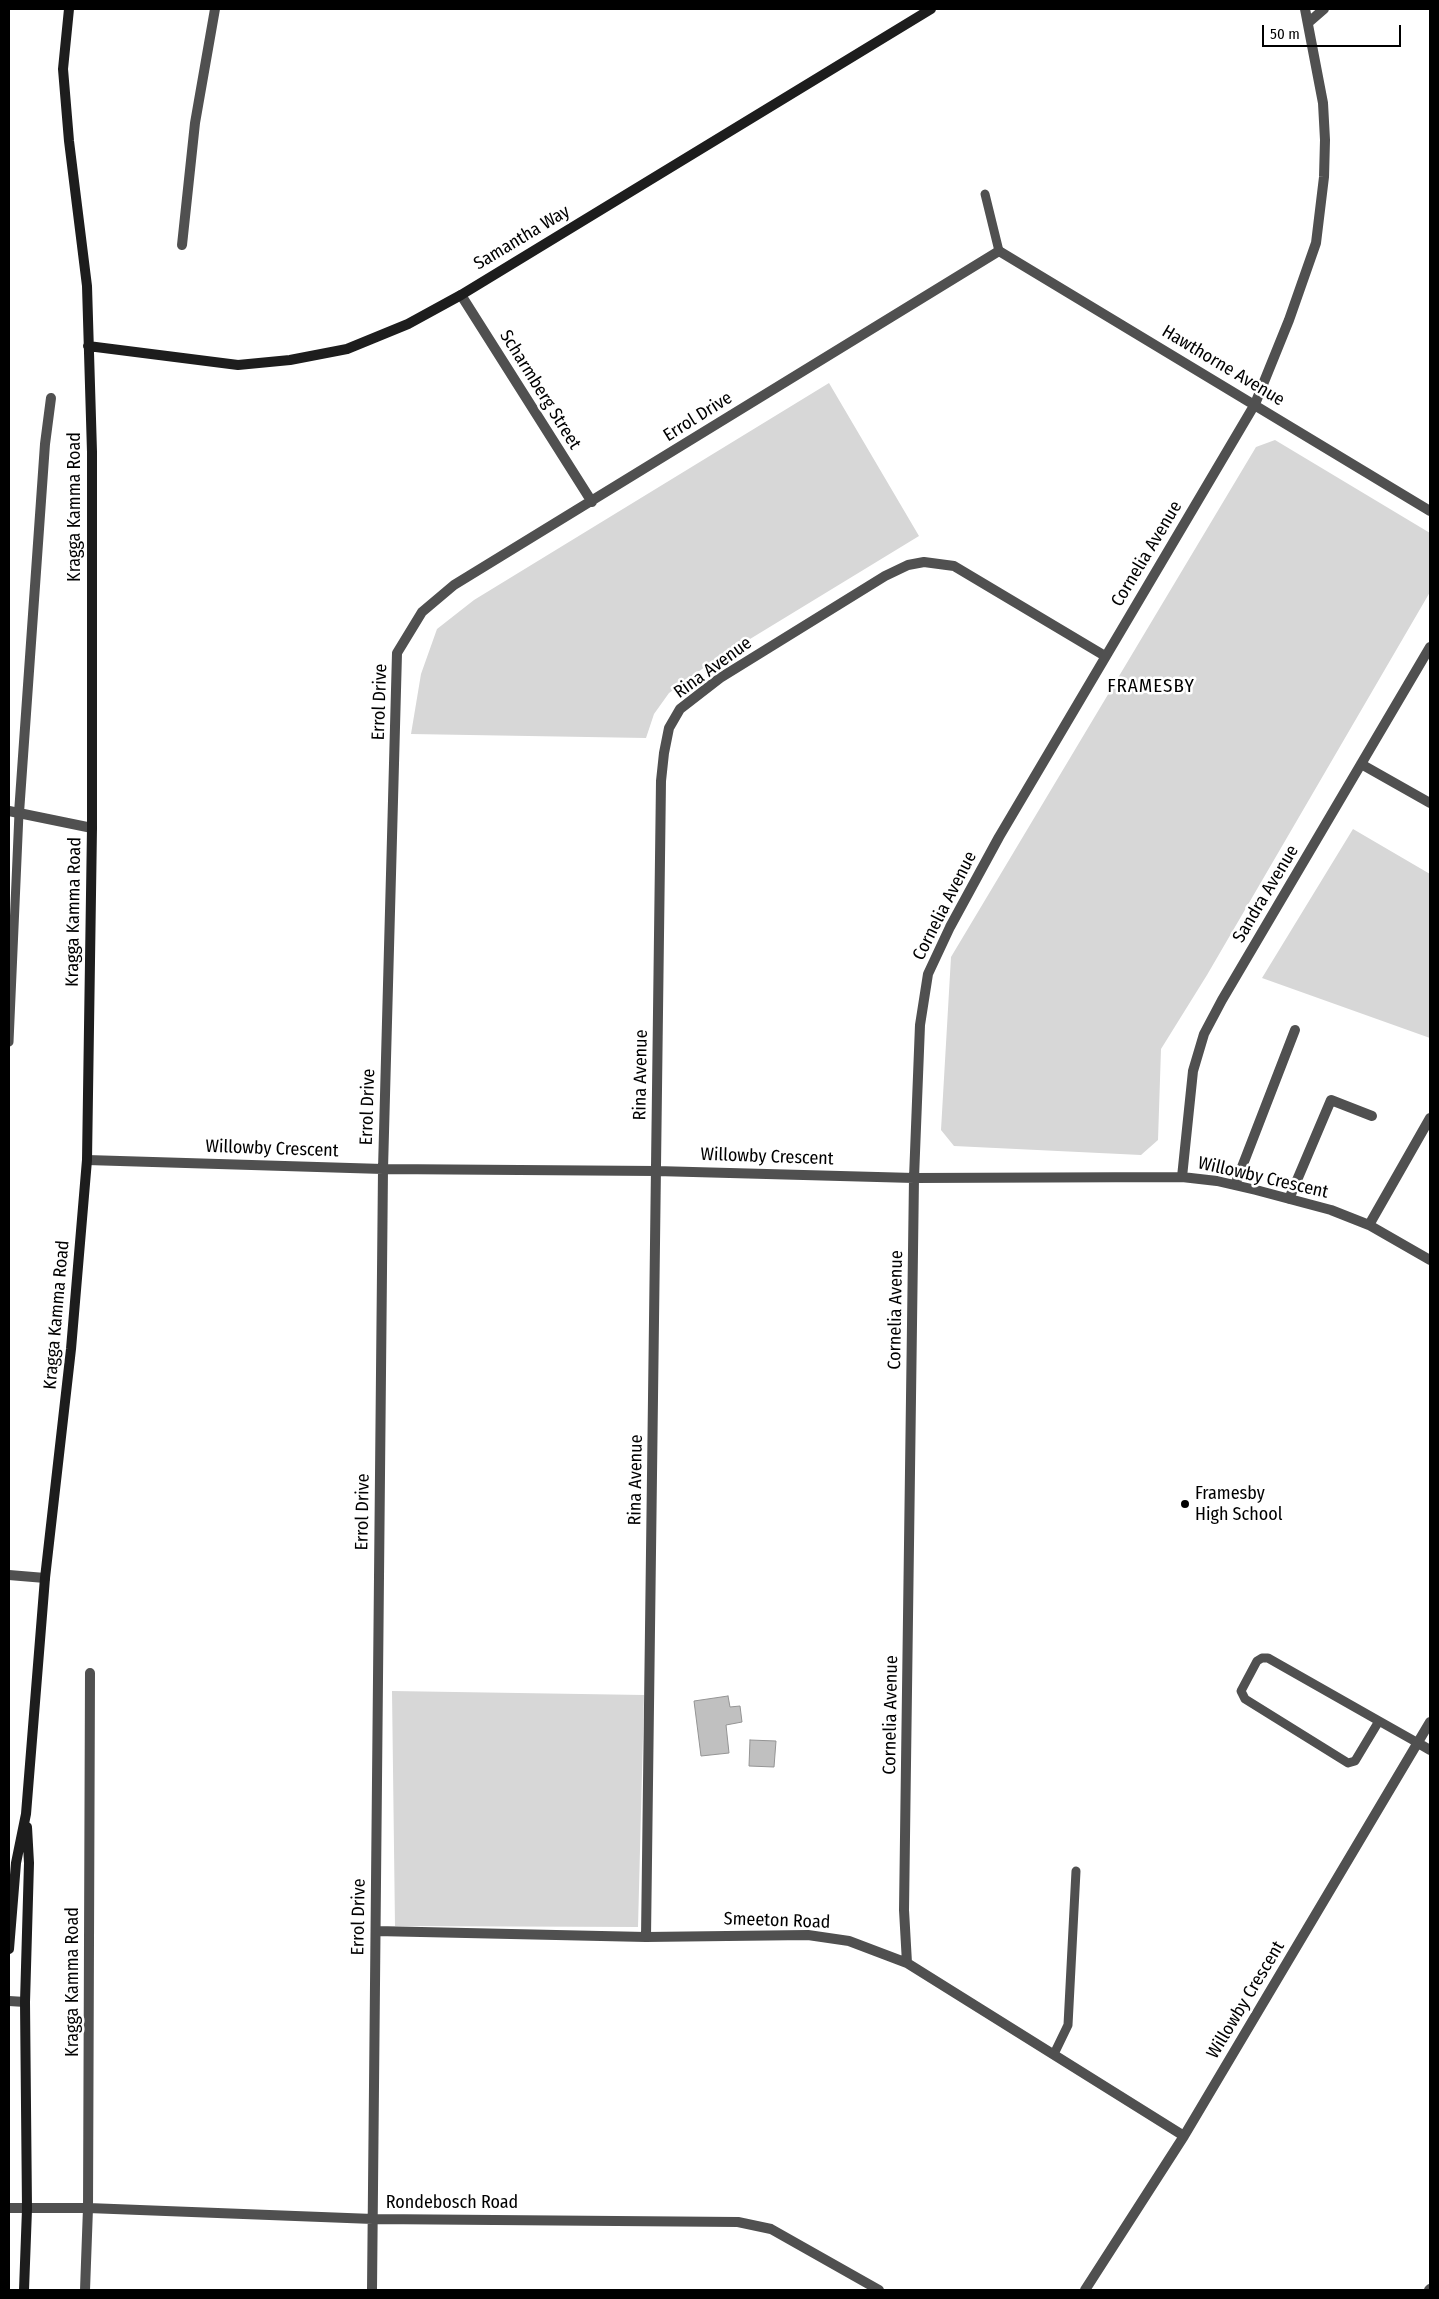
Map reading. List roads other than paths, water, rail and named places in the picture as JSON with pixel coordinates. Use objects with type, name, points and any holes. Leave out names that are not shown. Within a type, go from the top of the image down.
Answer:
[{"type":"main road","name":"Kragga Kamma Road","points":[[9,1949],[16,1864],[26,1814],[45,1578],[71,1349],[87,1160],[92,828],[92,452],[87,286],[69,141],[63,69],[68,9]]},
{"type":"main road","name":"Samantha Way","points":[[88,346],[238,364],[290,360],[347,349],[408,324],[460,295],[932,9]]},
{"type":"main road","name":"Kragga Kamma Road","points":[[24,2290],[27,2209],[24,2002],[29,1863],[26,1814]]},
{"type":"street","points":[[182,245],[195,123],[215,9]]},
{"type":"street","name":"Cornelia Avenue","points":[[907,1963],[904,1910],[914,1178],[920,1025],[928,974],[950,926],[999,837],[1255,404],[1289,320],[1316,243],[1324,177],[1323,103],[1305,9]]},
{"type":"street","points":[[1309,22],[1324,9]]},
{"type":"street","name":"Hawthorne Avenue","points":[[999,251],[1430,511]]},
{"type":"street","name":"Errol Drive","points":[[372,2290],[383,1169],[397,653],[422,612],[454,585],[999,251]]},
{"type":"street","name":"Scharmberg Street","points":[[460,295],[592,502]]},
{"type":"street","points":[[20,814],[45,444],[51,398]]},
{"type":"street","name":"Rina Avenue","points":[[646,1937],[661,781],[669,728],[680,710],[720,678],[885,576],[908,565],[924,562],[954,566],[1105,656]]},
{"type":"street","name":"Sandra Avenue","points":[[1182,1177],[1193,1070],[1204,1034],[1222,1000],[1361,764],[1427,662],[1430,647]]},
{"type":"street","points":[[1361,764],[1430,803]]},
{"type":"street","points":[[9,811],[92,828]]},
{"type":"street","points":[[1235,1185],[1295,1030]]},
{"type":"street","points":[[1290,1199],[1331,1100],[1372,1116]]},
{"type":"street","points":[[1369,1225],[1430,1118]]},
{"type":"street","name":"Willowby Crescent","points":[[87,1160],[383,1169],[656,1171],[914,1178],[1182,1177],[1235,1185],[1331,1210],[1369,1225],[1430,1260]]},
{"type":"street","points":[[9,1575],[45,1578]]},
{"type":"street","name":"Kragga Kamma Road","points":[[85,2290],[88,2208],[90,1673]]},
{"type":"street","name":"Willowby Crescent","points":[[1085,2290],[1184,2136],[1430,1722]]},
{"type":"street","points":[[1418,1743],[1430,1750]]},
{"type":"street","name":"Smeeton Road","points":[[376,1931],[646,1937],[808,1935],[849,1941],[907,1963],[1184,2136]]},
{"type":"street","points":[[9,2001],[24,2002]]},
{"type":"street","name":"Rondebosch Road","points":[[9,2208],[88,2208],[373,2219],[738,2222],[771,2229],[879,2290]]},
{"type":"lane","points":[[985,194],[999,251]]},
{"type":"lane","points":[[9,1042],[20,814]]},
{"type":"lane","points":[[1379,1721],[1355,1761],[1348,1763],[1245,1698],[1241,1692],[1258,1661],[1262,1658],[1268,1658],[1418,1743]]},
{"type":"lane","points":[[1054,2054],[1068,2025],[1076,1871]]},
{"type":"place","name":"Framesby High School","points":[[1185,1504]]},
{"type":"district","name":"FRAMESBY","points":[[1151,687]]}]
